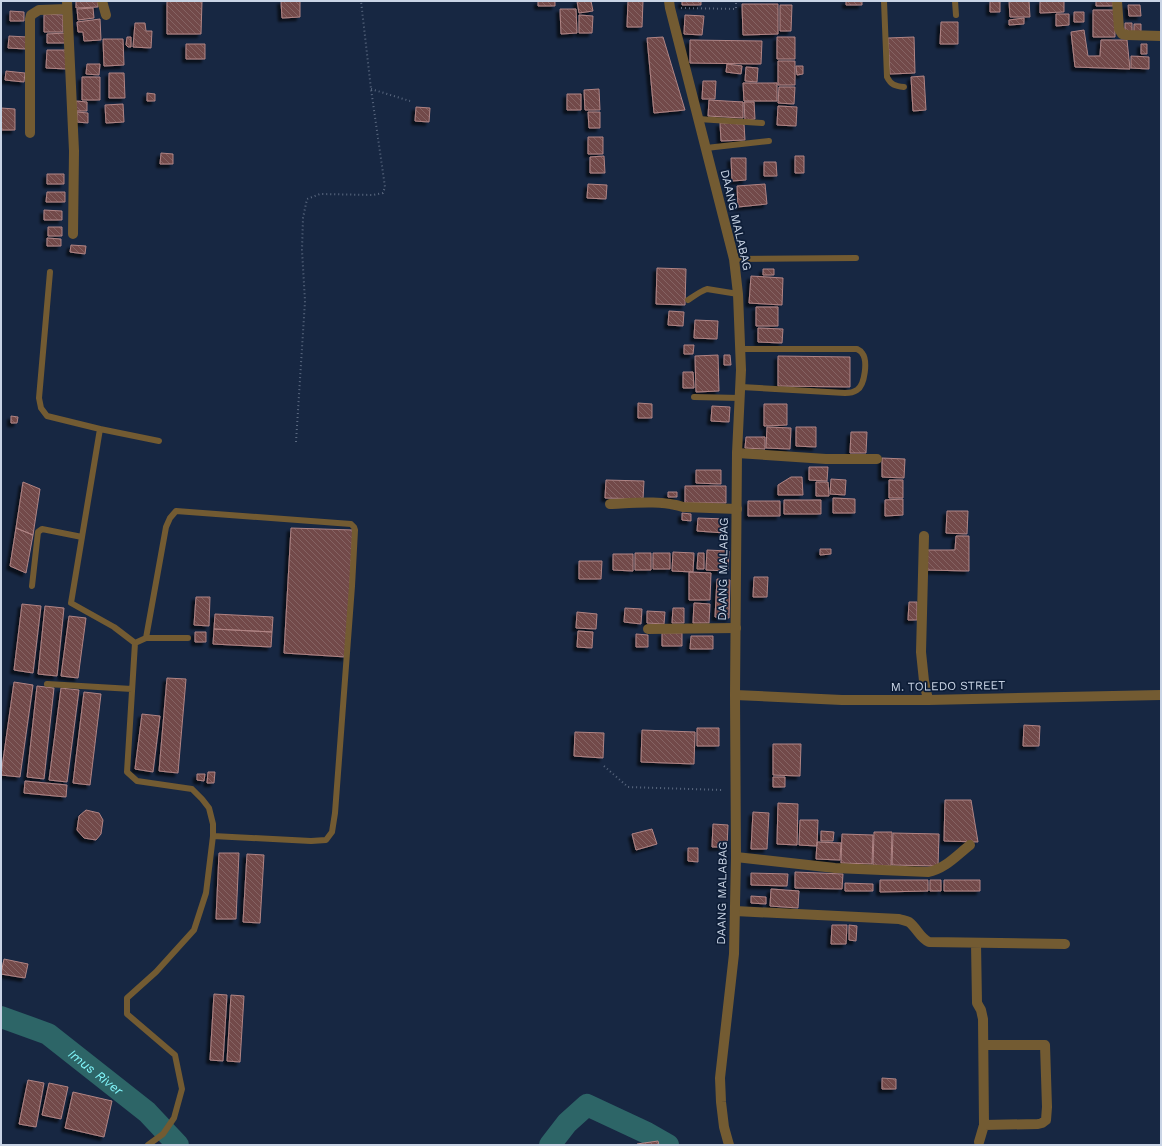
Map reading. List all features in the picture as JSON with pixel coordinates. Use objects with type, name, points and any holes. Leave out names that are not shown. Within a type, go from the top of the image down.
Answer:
[{"type":"street","points":[[102,1],[106,15]]},
{"type":"street","points":[[1117,1],[1119,29],[1122,34],[1161,36]]},
{"type":"street","name":"DAANG MALABAG","points":[[670,4],[734,259],[738,294],[741,387],[737,453],[735,911],[734,954],[720,1078],[721,1102],[729,1145]]},
{"type":"street","points":[[30,133],[31,15],[39,10],[67,5],[74,151],[73,234]]},
{"type":"street","points":[[737,453],[826,459],[877,459]]},
{"type":"street","points":[[610,504],[666,503],[683,507],[737,509]]},
{"type":"street","points":[[924,536],[921,652],[924,681],[928,700]]},
{"type":"street","points":[[648,629],[736,628]]},
{"type":"street","name":"M. TOLEDO STREET","points":[[735,695],[842,700],[928,700],[1161,695]]},
{"type":"street","points":[[736,857],[835,868],[928,872],[944,866],[970,845]]},
{"type":"street","points":[[735,911],[899,919],[909,922],[924,940],[929,942],[1065,944]]},
{"type":"street","points":[[976,943],[977,1003],[984,1019],[984,1125],[979,1142]]},
{"type":"street","points":[[984,1045],[1045,1045],[1047,1107],[1046,1120],[1042,1123],[984,1125]]},
{"type":"lane","points":[[884,1],[887,77],[895,86],[904,87]]},
{"type":"lane","points":[[955,1],[956,14]]},
{"type":"lane","points":[[698,119],[762,123]]},
{"type":"lane","points":[[706,148],[769,141]]},
{"type":"lane","points":[[734,259],[856,258]]},
{"type":"lane","points":[[50,272],[40,398],[41,408],[47,416],[100,429],[159,440]]},
{"type":"lane","points":[[688,300],[707,289],[738,294]]},
{"type":"lane","points":[[740,349],[857,349],[863,353],[865,361],[863,380],[858,389],[851,393],[741,387]]},
{"type":"lane","points":[[694,397],[740,398]]},
{"type":"lane","points":[[100,429],[71,603],[114,627],[135,643]]},
{"type":"lane","points":[[146,638],[166,527],[170,518],[176,511],[351,524],[354,527],[352,586],[335,814],[332,832],[326,840],[212,836]]},
{"type":"lane","points":[[32,586],[38,532],[42,529],[82,537]]},
{"type":"lane","points":[[135,643],[146,638],[188,638]]},
{"type":"lane","points":[[135,643],[127,772],[137,781],[192,789],[209,808],[213,824],[206,893],[194,930],[156,972],[127,998],[127,1014],[175,1055],[182,1089],[174,1118],[163,1134],[148,1145]]},
{"type":"lane","points":[[47,684],[132,689]]},
{"type":"path","points":[[296,442],[305,301],[302,250],[303,218],[306,199],[320,194],[373,195],[383,192],[385,187],[371,89],[361,1]]},
{"type":"path","points":[[670,4],[736,9],[736,1]]},
{"type":"path","points":[[371,89],[410,101]]},
{"type":"path","points":[[604,766],[628,787],[735,790]]},
{"type":"building","points":[[76,1],[98,1],[98,7],[76,8]]},
{"type":"building","points":[[167,1],[202,1],[201,34],[167,34]]},
{"type":"building","points":[[281,1],[300,1],[300,17],[282,18]]},
{"type":"building","points":[[538,1],[555,1],[555,6],[538,6]]},
{"type":"building","points":[[577,1],[591,1],[593,11],[579,13]]},
{"type":"building","points":[[628,1],[643,1],[642,27],[627,27]]},
{"type":"building","points":[[682,1],[701,1],[701,5],[682,5]]},
{"type":"building","points":[[846,1],[862,1],[862,5],[846,5]]},
{"type":"building","points":[[990,1],[1000,1],[1000,12],[990,12]]},
{"type":"building","points":[[1009,1],[1029,1],[1030,17],[1010,17]]},
{"type":"building","points":[[1040,1],[1064,1],[1064,12],[1040,13]]},
{"type":"building","points":[[1096,1],[1113,1],[1113,6],[1096,6]]},
{"type":"building","points":[[742,4],[778,4],[778,34],[743,35]]},
{"type":"building","points":[[780,5],[792,5],[791,31],[780,31]]},
{"type":"building","points":[[1128,5],[1140,5],[1141,16],[1129,16]]},
{"type":"building","points":[[93,8],[94,18],[78,20],[77,9]]},
{"type":"building","points":[[560,9],[576,9],[577,33],[561,34]]},
{"type":"building","points":[[1093,10],[1115,10],[1115,37],[1093,37]]},
{"type":"building","points":[[10,11],[24,12],[24,21],[10,21]]},
{"type":"building","points":[[1074,12],[1084,12],[1084,22],[1074,22]]},
{"type":"building","points":[[44,14],[63,15],[63,32],[44,32]]},
{"type":"building","points":[[1056,14],[1069,14],[1069,25],[1056,26]]},
{"type":"building","points":[[579,15],[593,16],[592,33],[579,33]]},
{"type":"building","points":[[685,15],[704,16],[702,35],[684,34]]},
{"type":"building","points":[[1024,18],[1024,24],[1009,25],[1009,20]]},
{"type":"building","points":[[100,19],[101,40],[84,41],[83,32],[78,32],[77,22]]},
{"type":"building","points":[[941,22],[958,22],[958,44],[940,44]]},
{"type":"building","points":[[135,23],[145,23],[146,31],[152,31],[151,48],[133,47]]},
{"type":"building","points":[[1125,23],[1132,23],[1132,32],[1125,32]]},
{"type":"building","points":[[1134,24],[1141,24],[1141,32],[1134,32]]},
{"type":"building","points":[[1084,30],[1088,56],[1100,56],[1101,40],[1127,40],[1130,69],[1075,67],[1071,32]]},
{"type":"building","points":[[66,33],[66,43],[47,43],[47,34]]},
{"type":"building","points":[[9,36],[27,37],[26,49],[8,48]]},
{"type":"building","points":[[127,37],[131,37],[131,47],[126,45]]},
{"type":"building","points":[[663,37],[685,110],[654,113],[647,38]]},
{"type":"building","points":[[777,37],[795,37],[795,59],[777,59]]},
{"type":"building","points":[[914,37],[915,73],[890,74],[888,38]]},
{"type":"building","points":[[103,39],[123,39],[124,65],[104,66]]},
{"type":"building","points":[[690,40],[762,41],[761,64],[690,63]]},
{"type":"building","points":[[186,44],[205,44],[205,59],[186,59]]},
{"type":"building","points":[[1141,44],[1147,44],[1147,54],[1141,54]]},
{"type":"building","points":[[47,50],[67,50],[67,69],[46,68]]},
{"type":"building","points":[[1131,56],[1149,57],[1149,69],[1131,68]]},
{"type":"building","points":[[778,61],[795,61],[795,85],[778,85]]},
{"type":"building","points":[[87,64],[100,64],[99,75],[86,74]]},
{"type":"building","points":[[727,64],[742,66],[741,74],[726,72]]},
{"type":"building","points":[[796,66],[803,66],[803,74],[797,75]]},
{"type":"building","points":[[746,67],[758,68],[757,82],[745,81]]},
{"type":"building","points":[[6,71],[25,73],[24,82],[5,80]]},
{"type":"building","points":[[109,73],[124,73],[125,98],[109,98]]},
{"type":"building","points":[[924,76],[926,110],[913,111],[911,77]]},
{"type":"building","points":[[82,77],[100,77],[100,100],[82,100]]},
{"type":"building","points":[[703,81],[716,81],[715,99],[702,99]]},
{"type":"building","points":[[743,83],[777,83],[777,101],[744,101]]},
{"type":"building","points":[[779,87],[795,87],[794,104],[778,103]]},
{"type":"building","points":[[599,89],[600,110],[585,110],[584,90]]},
{"type":"building","points":[[147,93],[155,94],[155,101],[147,101]]},
{"type":"building","points":[[567,94],[581,94],[581,110],[567,110]]},
{"type":"building","points":[[709,100],[743,102],[743,118],[708,116]]},
{"type":"building","points":[[76,101],[87,102],[87,111],[76,111]]},
{"type":"building","points":[[744,102],[754,102],[755,119],[745,120]]},
{"type":"building","points":[[123,104],[124,122],[106,123],[105,105]]},
{"type":"building","points":[[778,106],[797,107],[796,126],[777,125]]},
{"type":"building","points":[[416,107],[430,108],[429,122],[415,121]]},
{"type":"building","points":[[1,108],[15,109],[15,130],[1,130]]},
{"type":"building","points":[[77,112],[88,113],[88,123],[77,122]]},
{"type":"building","points":[[588,112],[600,112],[600,128],[589,128]]},
{"type":"building","points":[[720,123],[744,124],[745,140],[721,141]]},
{"type":"building","points":[[588,137],[603,137],[603,154],[588,154]]},
{"type":"building","points":[[161,153],[173,154],[173,164],[160,164]]},
{"type":"building","points":[[604,156],[605,173],[590,173],[590,157]]},
{"type":"building","points":[[795,156],[804,156],[804,173],[795,173]]},
{"type":"building","points":[[731,158],[746,158],[746,180],[732,181]]},
{"type":"building","points":[[764,162],[776,162],[777,176],[764,176]]},
{"type":"building","points":[[47,174],[64,174],[64,184],[47,184]]},
{"type":"building","points":[[588,184],[607,185],[606,199],[587,198]]},
{"type":"building","points":[[765,184],[767,204],[738,207],[737,186]]},
{"type":"building","points":[[47,192],[65,192],[65,202],[46,202]]},
{"type":"building","points":[[44,210],[62,211],[62,220],[44,220]]},
{"type":"building","points":[[48,227],[62,227],[62,236],[48,236]]},
{"type":"building","points":[[47,238],[61,239],[61,246],[47,246]]},
{"type":"building","points":[[71,245],[86,246],[85,254],[70,252]]},
{"type":"building","points":[[657,268],[686,269],[685,305],[656,304]]},
{"type":"building","points":[[763,269],[774,269],[774,275],[763,275]]},
{"type":"building","points":[[751,276],[783,278],[782,305],[749,303]]},
{"type":"building","points":[[756,307],[778,307],[778,326],[756,326]]},
{"type":"building","points":[[669,311],[684,312],[683,326],[668,325]]},
{"type":"building","points":[[695,320],[718,321],[717,339],[694,338]]},
{"type":"building","points":[[758,328],[783,329],[782,343],[758,342]]},
{"type":"building","points":[[684,345],[694,345],[693,354],[684,354]]},
{"type":"building","points":[[718,355],[719,391],[696,392],[695,356]]},
{"type":"building","points":[[724,355],[730,355],[731,365],[724,365]]},
{"type":"building","points":[[778,356],[850,357],[850,387],[778,386]]},
{"type":"building","points":[[683,372],[693,372],[694,388],[683,388]]},
{"type":"building","points":[[638,403],[652,404],[652,418],[638,418]]},
{"type":"building","points":[[764,404],[787,404],[787,425],[764,426]]},
{"type":"building","points":[[712,406],[730,407],[729,422],[711,421]]},
{"type":"building","points":[[11,416],[18,417],[17,423],[11,423]]},
{"type":"building","points":[[767,427],[791,428],[790,449],[766,448]]},
{"type":"building","points":[[796,427],[816,427],[816,447],[796,446]]},
{"type":"building","points":[[851,432],[867,432],[866,453],[850,453]]},
{"type":"building","points":[[746,437],[765,437],[765,449],[745,448]]},
{"type":"building","points":[[882,458],[905,459],[904,478],[882,477]]},
{"type":"building","points":[[809,467],[828,467],[827,481],[809,480]]},
{"type":"building","points":[[696,470],[721,470],[721,484],[696,483]]},
{"type":"building","points":[[791,477],[802,477],[803,495],[778,495],[778,485]]},
{"type":"building","points":[[831,479],[846,480],[845,495],[830,494]]},
{"type":"building","points":[[606,480],[644,481],[643,499],[605,498]]},
{"type":"building","points":[[889,480],[903,480],[903,498],[889,498]]},
{"type":"building","points":[[23,482],[40,489],[33,535],[16,528]]},
{"type":"building","points":[[816,482],[828,482],[829,496],[816,496]]},
{"type":"building","points":[[685,486],[726,486],[726,503],[685,503]]},
{"type":"building","points":[[668,492],[677,492],[677,497],[668,497]]},
{"type":"building","points":[[833,498],[855,499],[855,513],[833,513]]},
{"type":"building","points":[[903,499],[903,515],[885,516],[885,500]]},
{"type":"building","points":[[784,500],[821,500],[821,514],[784,514]]},
{"type":"building","points":[[748,501],[780,501],[780,516],[748,516]]},
{"type":"building","points":[[947,511],[968,511],[967,534],[946,533]]},
{"type":"building","points":[[682,513],[691,514],[691,521],[682,520]]},
{"type":"building","points":[[698,518],[725,519],[725,533],[697,531]]},
{"type":"building","points":[[16,528],[33,535],[26,573],[10,566]]},
{"type":"building","points":[[291,528],[353,530],[346,657],[284,653]]},
{"type":"building","points":[[956,536],[969,536],[969,571],[926,570],[927,550],[955,550]]},
{"type":"building","points":[[820,549],[831,549],[831,554],[820,555]]},
{"type":"building","points":[[707,550],[729,551],[728,571],[706,570]]},
{"type":"building","points":[[673,552],[694,553],[693,572],[672,571]]},
{"type":"building","points":[[635,553],[651,553],[651,570],[635,570]]},
{"type":"building","points":[[653,553],[670,553],[670,569],[653,569]]},
{"type":"building","points":[[698,553],[704,553],[704,569],[697,569]]},
{"type":"building","points":[[613,554],[633,554],[633,571],[613,570]]},
{"type":"building","points":[[579,561],[602,561],[601,579],[579,579]]},
{"type":"building","points":[[689,572],[711,573],[710,600],[689,600]]},
{"type":"building","points":[[754,577],[768,577],[767,597],[753,597]]},
{"type":"building","points":[[717,579],[730,580],[729,618],[715,617]]},
{"type":"building","points":[[196,597],[210,597],[209,626],[194,625]]},
{"type":"building","points":[[909,602],[917,602],[917,620],[908,620]]},
{"type":"building","points":[[694,603],[710,604],[709,623],[693,623]]},
{"type":"building","points":[[22,604],[41,606],[33,673],[14,670]]},
{"type":"building","points":[[45,606],[64,608],[57,676],[38,674]]},
{"type":"building","points":[[625,608],[642,609],[641,624],[624,622]]},
{"type":"building","points":[[673,608],[684,608],[684,623],[672,623]]},
{"type":"building","points":[[647,611],[665,612],[664,624],[647,623]]},
{"type":"building","points":[[577,612],[597,614],[596,629],[576,628]]},
{"type":"building","points":[[215,614],[273,617],[272,632],[214,629]]},
{"type":"building","points":[[69,616],[86,618],[78,678],[61,676]]},
{"type":"building","points":[[214,629],[272,632],[271,647],[213,644]]},
{"type":"building","points":[[578,631],[593,632],[592,648],[577,647]]},
{"type":"building","points":[[195,632],[206,632],[206,642],[195,642]]},
{"type":"building","points":[[662,633],[682,633],[682,646],[662,646]]},
{"type":"building","points":[[636,634],[648,635],[648,647],[636,647]]},
{"type":"building","points":[[691,636],[713,636],[713,649],[690,649]]},
{"type":"building","points":[[167,678],[186,679],[178,773],[159,771]]},
{"type":"building","points":[[14,682],[33,685],[20,777],[1,775]]},
{"type":"building","points":[[37,686],[54,688],[44,779],[27,777]]},
{"type":"building","points":[[61,688],[79,690],[67,782],[49,780]]},
{"type":"building","points":[[84,692],[101,694],[90,785],[73,783]]},
{"type":"building","points":[[142,714],[160,716],[153,772],[135,769]]},
{"type":"building","points":[[1024,725],[1040,726],[1039,746],[1023,746]]},
{"type":"building","points":[[697,728],[719,728],[719,746],[697,746]]},
{"type":"building","points":[[642,730],[695,732],[694,764],[641,762]]},
{"type":"building","points":[[575,732],[604,733],[603,758],[574,756]]},
{"type":"building","points":[[773,744],[801,744],[800,776],[773,775]]},
{"type":"building","points":[[208,772],[215,772],[214,783],[207,783]]},
{"type":"building","points":[[197,774],[205,774],[204,781],[197,780]]},
{"type":"building","points":[[773,777],[785,777],[785,787],[773,787]]},
{"type":"building","points":[[25,781],[67,785],[66,797],[24,793]]},
{"type":"building","points":[[945,800],[971,800],[978,842],[944,841]]},
{"type":"building","points":[[778,803],[798,804],[797,845],[777,844]]},
{"type":"building","points":[[86,810],[99,813],[103,820],[101,834],[96,840],[84,838],[77,830],[79,816]]},
{"type":"building","points":[[753,812],[769,813],[767,849],[751,849]]},
{"type":"building","points":[[800,820],[818,820],[817,846],[799,845]]},
{"type":"building","points":[[713,824],[728,825],[727,847],[712,847]]},
{"type":"building","points":[[652,829],[657,844],[636,850],[632,834]]},
{"type":"building","points":[[821,831],[834,832],[833,841],[821,841]]},
{"type":"building","points":[[874,832],[892,832],[891,866],[873,865]]},
{"type":"building","points":[[893,833],[939,834],[938,866],[892,865]]},
{"type":"building","points":[[842,834],[873,835],[872,864],[841,863]]},
{"type":"building","points":[[817,842],[841,843],[840,860],[816,859]]},
{"type":"building","points":[[688,848],[698,848],[698,862],[688,861]]},
{"type":"building","points":[[219,853],[239,853],[236,919],[216,919]]},
{"type":"building","points":[[247,854],[264,855],[260,923],[243,922]]},
{"type":"building","points":[[795,872],[843,874],[842,889],[795,888]]},
{"type":"building","points":[[751,873],[788,874],[787,886],[751,885]]},
{"type":"building","points":[[880,880],[928,880],[928,891],[880,892]]},
{"type":"building","points":[[930,880],[941,880],[941,891],[930,891]]},
{"type":"building","points":[[944,880],[980,880],[980,891],[944,891]]},
{"type":"building","points":[[845,883],[873,884],[873,891],[845,891]]},
{"type":"building","points":[[771,889],[799,891],[798,908],[770,906]]},
{"type":"building","points":[[751,896],[766,897],[766,904],[751,903]]},
{"type":"building","points":[[832,925],[847,925],[846,944],[831,944]]},
{"type":"building","points":[[849,925],[857,926],[856,941],[849,940]]},
{"type":"building","points":[[4,959],[28,964],[25,978],[1,974]]},
{"type":"building","points":[[214,994],[227,995],[223,1061],[210,1060]]},
{"type":"building","points":[[231,995],[244,996],[240,1062],[227,1061]]},
{"type":"building","points":[[882,1078],[896,1079],[896,1089],[882,1089]]},
{"type":"building","points":[[28,1080],[44,1083],[36,1127],[19,1124]]},
{"type":"building","points":[[49,1083],[68,1087],[61,1119],[42,1115]]},
{"type":"building","points":[[73,1092],[112,1101],[104,1137],[65,1128]]},
{"type":"building","points":[[658,1141],[659,1145],[637,1145],[637,1144]]},
{"type":"waterway","name":"Imus River","points":[[1,1017],[48,1034],[147,1112],[178,1145]]},
{"type":"waterway","name":"Imus River","points":[[550,1145],[567,1123],[587,1105],[647,1133],[668,1145]]}]
